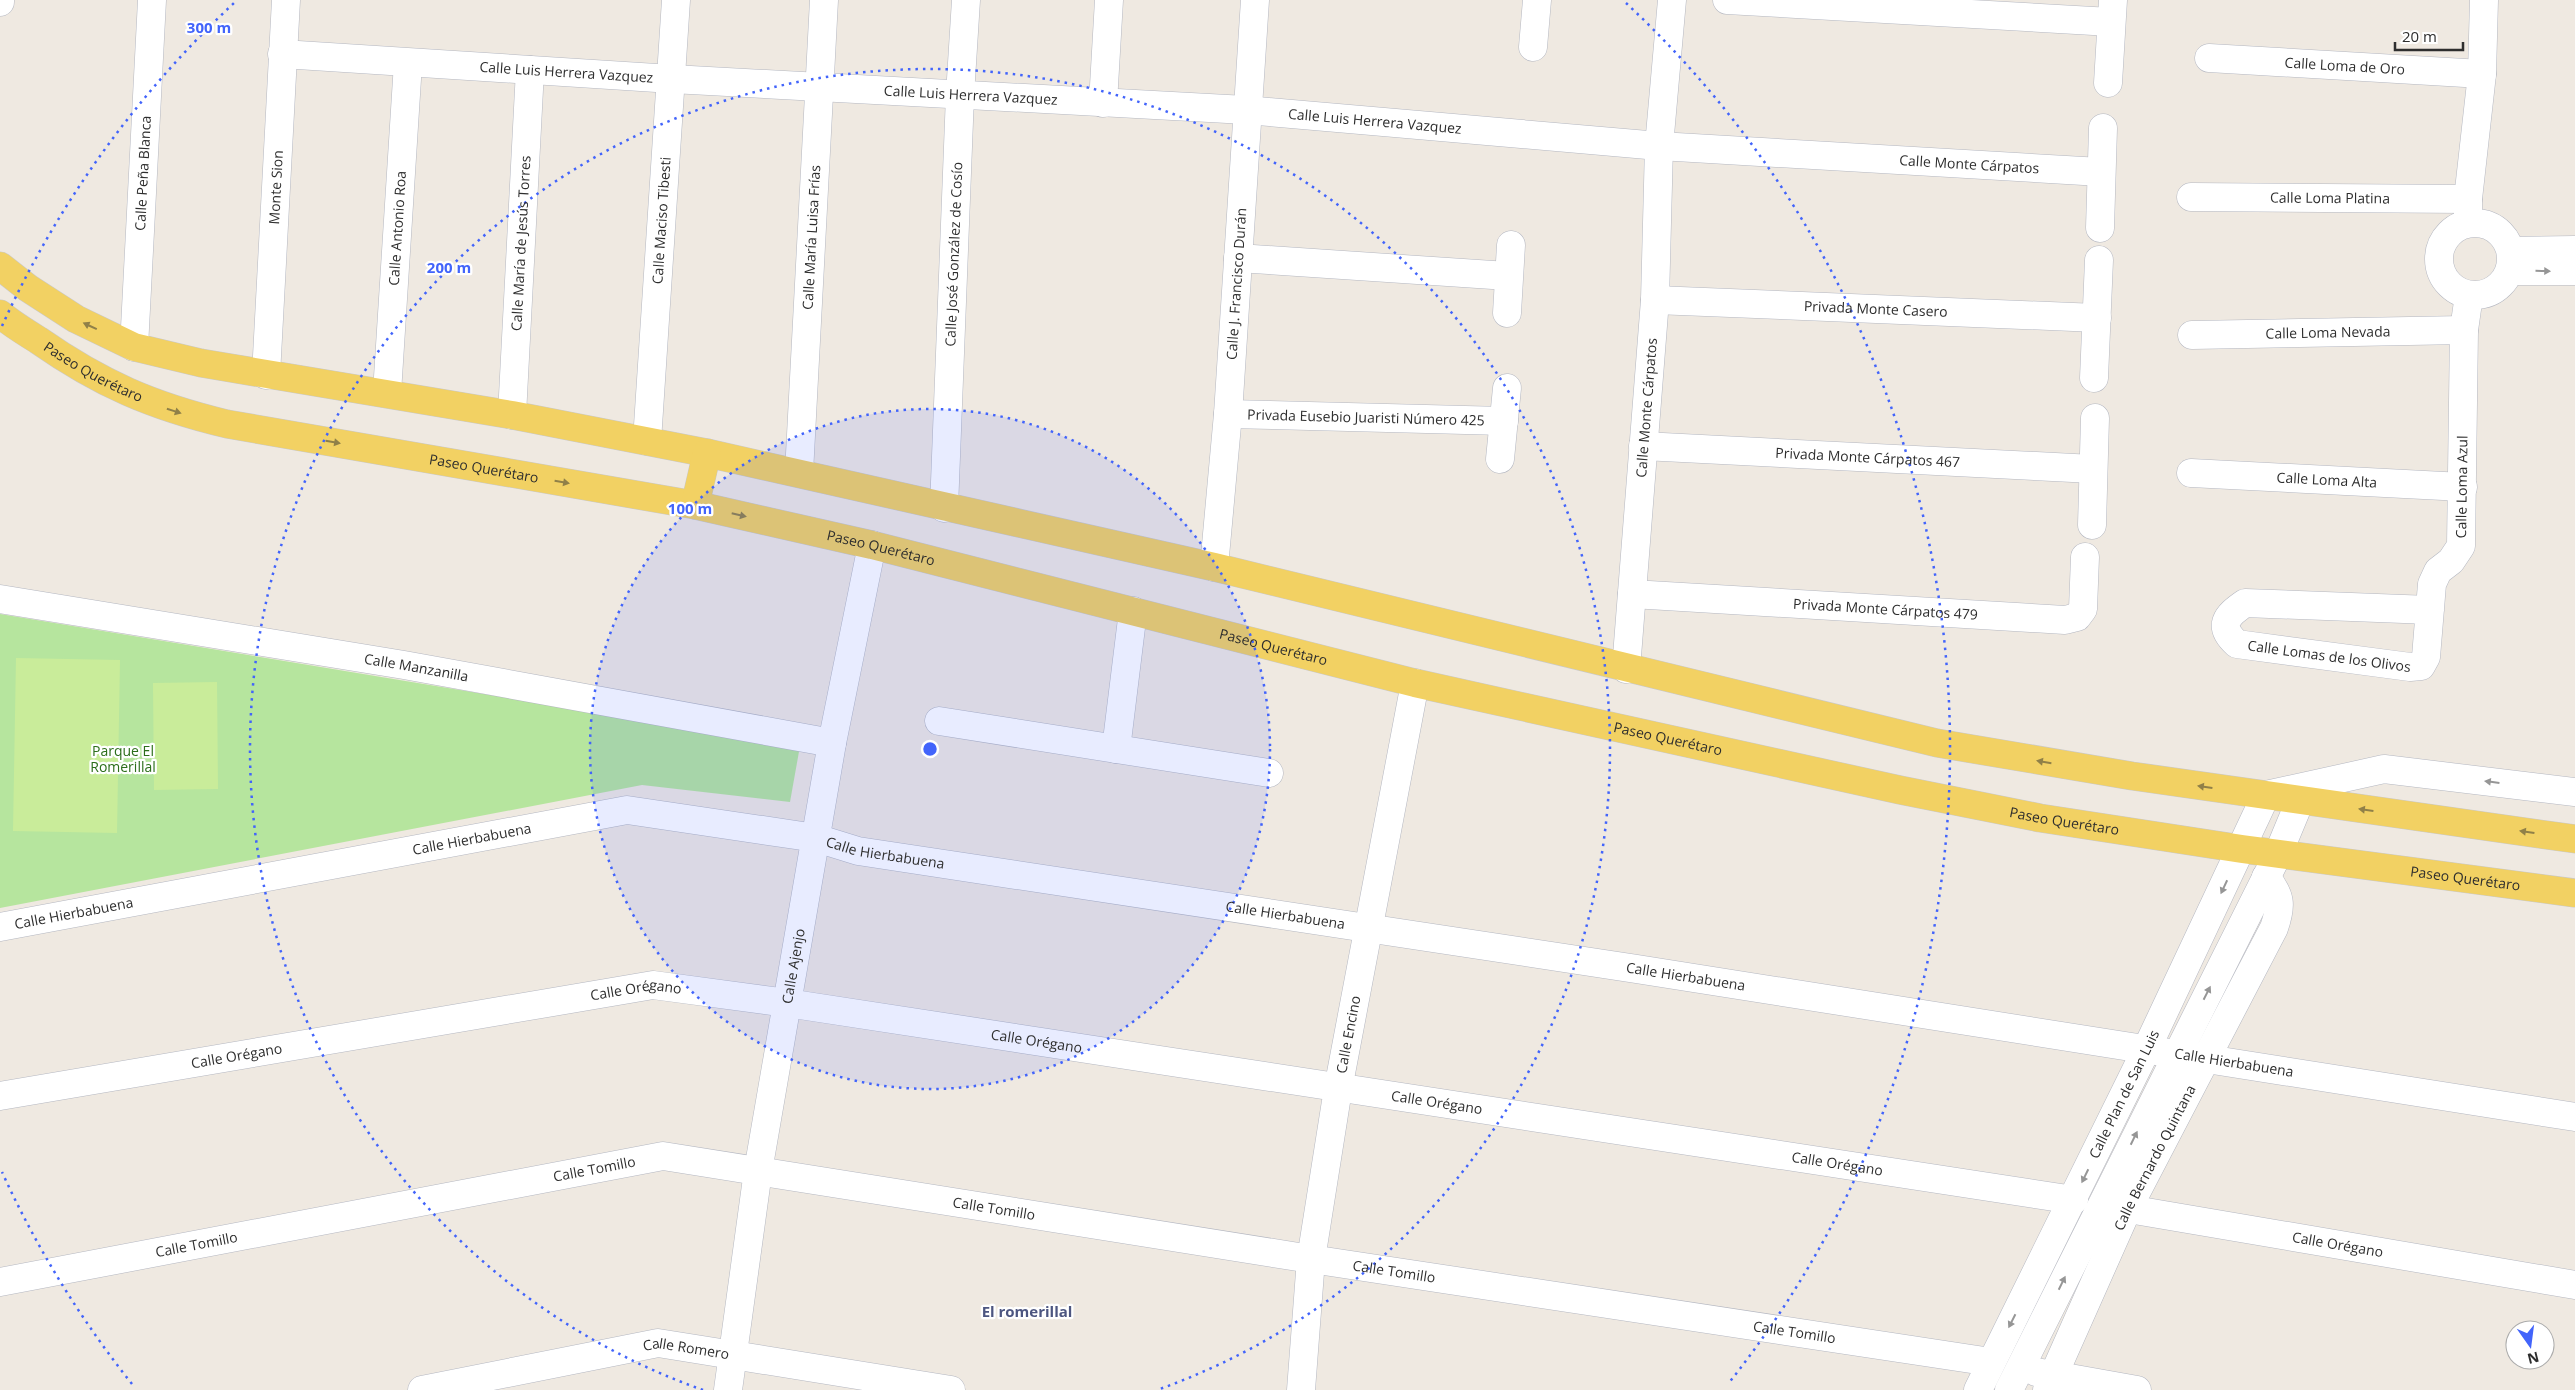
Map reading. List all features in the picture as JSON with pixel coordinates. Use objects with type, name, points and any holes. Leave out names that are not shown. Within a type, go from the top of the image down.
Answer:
[{"type":"main road","points":[[0,266],[28,288],[76,319],[134,347],[201,363],[512,414],[799,473],[944,508],[1214,567],[1626,669],[1937,743],[2132,776],[2575,839]]},
{"type":"main road","name":"Paseo Querétaro","points":[[1,317],[67,360],[128,394],[177,412],[236,426],[695,505],[872,545],[1415,683],[1900,790],[2040,818],[2242,849],[2272,865],[2575,892]]},
{"type":"main road","points":[[695,505],[707,453]]},
{"type":"street","name":"Calle Peña Blanca","points":[[134,347],[152,0]]},
{"type":"street","name":"Monte Sion","points":[[266,375],[286,0]]},
{"type":"street","name":"Calle Maciso Tibesti","points":[[647,441],[676,0]]},
{"type":"street","name":"Calle María Luisa Frías","points":[[799,473],[824,0]]},
{"type":"street","name":"Calle José González de Cosío","points":[[944,508],[960,95],[966,0]]},
{"type":"street","points":[[1103,103],[1109,0]]},
{"type":"street","name":"Calle J. Francisco Durán","points":[[1214,567],[1228,414],[1246,110],[1255,0]]},
{"type":"street","points":[[1533,47],[1537,0]]},
{"type":"street","name":"Calle Monte Cárpatos","points":[[1626,669],[1655,300],[1660,146],[1672,0]]},
{"type":"street","points":[[1727,0],[2112,11],[2108,83]]},
{"type":"street","points":[[2468,211],[2502,235],[2511,261],[2501,285],[2486,294],[2470,295],[2451,287],[2440,270],[2440,250],[2450,233],[2468,211],[2482,74],[2484,0]]},
{"type":"street","name":"Calle Luis Herrera Vazquez","points":[[282,54],[672,79],[1246,110],[1660,146]]},
{"type":"street","name":"Calle Loma de Oro","points":[[2209,58],[2482,74]]},
{"type":"street","name":"Calle Antonio Roa","points":[[387,393],[408,63]]},
{"type":"street","name":"Calle María de Jesús Torres","points":[[512,414],[530,70]]},
{"type":"street","points":[[2100,228],[2103,128]]},
{"type":"street","name":"Calle Monte Cárpatos","points":[[1660,146],[2101,172]]},
{"type":"street","name":"Calle Loma Platina","points":[[2191,197],[2468,211]]},
{"type":"street","points":[[1507,313],[1511,245]]},
{"type":"street","points":[[2511,261],[2575,250]]},
{"type":"street","points":[[1238,258],[1508,276]]},
{"type":"street","points":[[2094,378],[2099,260]]},
{"type":"street","points":[[2511,261],[2575,271]]},
{"type":"street","name":"Calle Loma Azul","points":[[2421,666],[2426,657],[2432,584],[2438,571],[2450,561],[2461,546],[2464,330],[2470,295]]},
{"type":"street","name":"Privada Monte Casero","points":[[1655,300],[2097,318]]},
{"type":"street","name":"Calle Loma Nevada","points":[[2192,335],[2464,330]]},
{"type":"street","name":"Privada Eusebio Juaristi Número 425","points":[[1500,459],[1507,388]]},
{"type":"street","name":"Privada Eusebio Juaristi Número 425","points":[[1228,414],[1504,421]]},
{"type":"street","points":[[2092,525],[2095,418]]},
{"type":"street","name":"Privada Monte Cárpatos 467","points":[[1643,446],[2093,469]]},
{"type":"street","name":"Calle Loma Alta","points":[[2191,473],[2463,487]]},
{"type":"street","name":"Calle Ajenjo","points":[[728,1390],[758,1171],[832,743],[872,545]]},
{"type":"street","name":"Privada Monte Cárpatos 479","points":[[1632,594],[2065,620],[2077,616],[2082,609],[2085,557]]},
{"type":"street","name":"Calle Manzanilla","points":[[0,600],[404,665],[832,743]]},
{"type":"street","name":"Calle Lomas de los Olivos","points":[[2421,666],[2410,667],[2237,644],[2227,635],[2225,623],[2231,612],[2245,603],[2430,610]]},
{"type":"street","points":[[1116,749],[1133,611]]},
{"type":"street","name":"Calle Encino","points":[[1301,1390],[1312,1259],[1338,1088],[1415,683]]},
{"type":"street","points":[[939,721],[1269,773]]},
{"type":"street","points":[[2266,795],[2384,769],[2563,790],[2575,774]]},
{"type":"street","name":"Calle Plan de San Luis","points":[[1978,1390],[2074,1200],[2266,795]]},
{"type":"street","name":"Calle Plan de San Luis","points":[[2014,1379],[2114,1206],[2176,1053],[2272,865],[2300,800]]},
{"type":"street","name":"Calle Hierbabuena","points":[[0,926],[627,810],[816,838],[858,851],[1370,927],[2575,1117]]},
{"type":"street","name":"Calle Bernardo Quintana","points":[[2050,1384],[2114,1206],[2205,1058],[2274,928],[2280,912],[2278,891],[2272,865]]},
{"type":"street","name":"Calle Orégano","points":[[0,1096],[653,985],[787,1003],[2074,1200]]},
{"type":"street","name":"Calle Tomillo","points":[[0,1282],[664,1156],[1312,1259],[1992,1362]]},
{"type":"street","name":"Calle Orégano","points":[[2114,1206],[2575,1285]]},
{"type":"street","name":"Calle Romero","points":[[422,1390],[658,1343],[951,1390]]},
{"type":"street","points":[[2014,1379],[2050,1384],[2137,1390]]},
{"type":"green space","name":"Parque El Romerillal","points":[[0,614],[800,746],[790,802],[642,785],[0,908]]},
{"type":"green space","points":[[16,658],[120,660],[117,833],[13,831]]},
{"type":"green space","points":[[217,682],[218,789],[154,790],[153,683]]},
{"type":"district","name":"El romerillal","points":[[1027,1312]]}]
